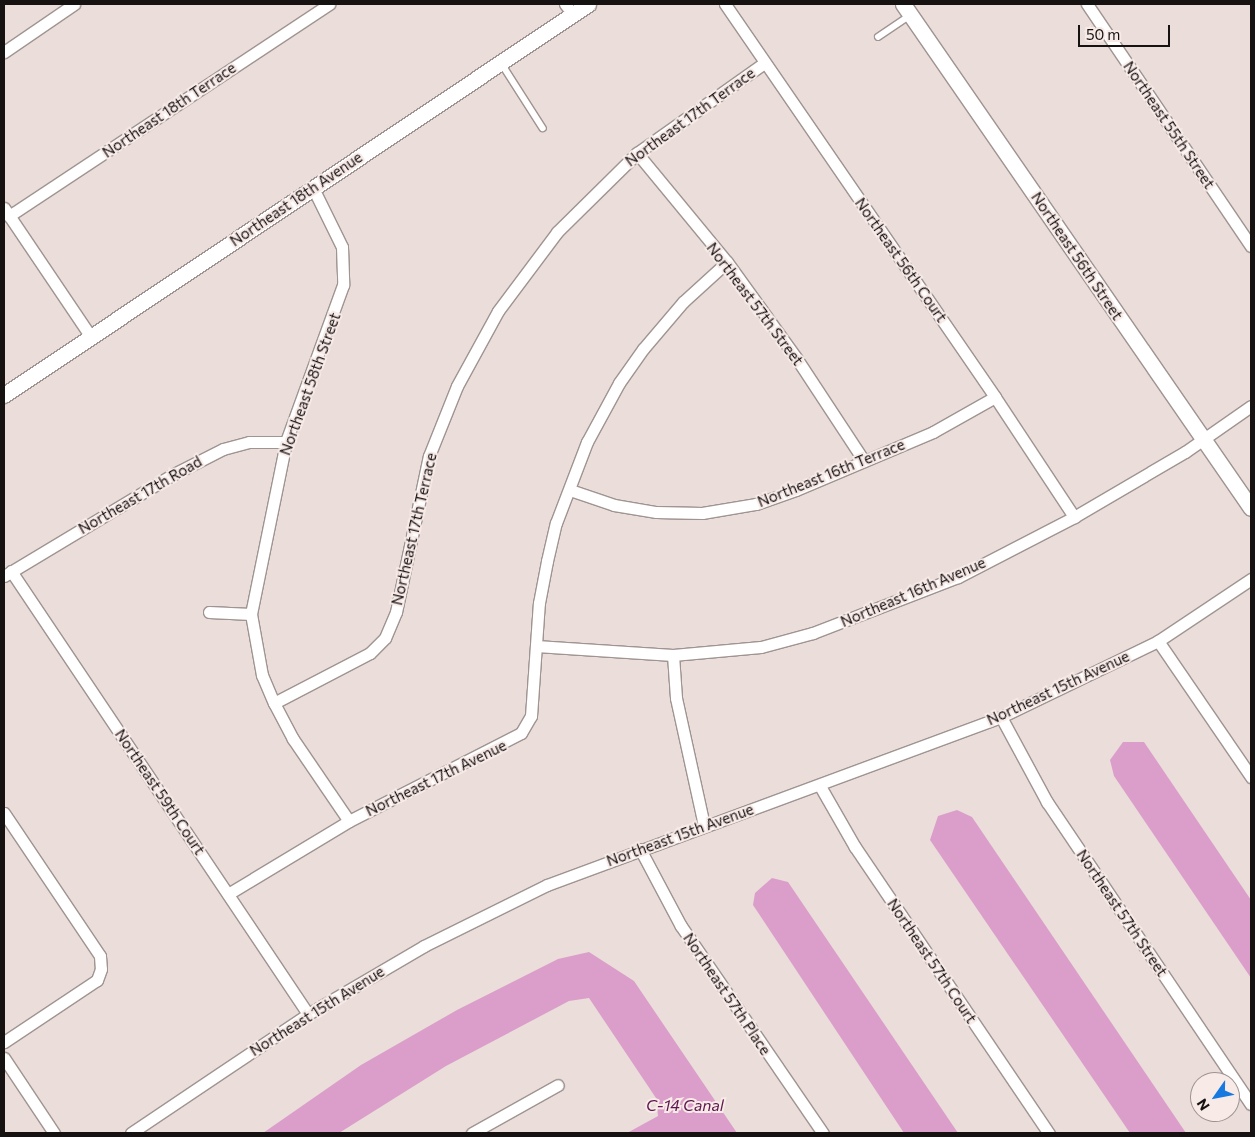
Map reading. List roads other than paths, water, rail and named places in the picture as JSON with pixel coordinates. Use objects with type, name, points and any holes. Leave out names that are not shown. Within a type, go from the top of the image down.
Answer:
[{"type":"street","points":[[4,52],[74,4]]},
{"type":"street","name":"Northeast 18th Terrace","points":[[6,212],[329,4]]},
{"type":"street","name":"Northeast 18th Avenue","points":[[4,395],[501,62],[569,9],[588,4]]},
{"type":"street","name":"Northeast 56th Court","points":[[725,4],[995,397],[1074,517]]},
{"type":"street","name":"Northeast 55th Street","points":[[1087,4],[1250,240]]},
{"type":"street","name":"Northeast 56th Street","points":[[907,9],[1251,508]]},
{"type":"street","name":"Northeast 17th Terrace","points":[[274,703],[370,653],[385,638],[396,612],[430,456],[457,386],[498,311],[557,232],[637,153],[764,63]]},
{"type":"street","name":"Northeast 57th Street","points":[[637,153],[726,262],[797,358],[864,461]]},
{"type":"street","name":"Northeast 58th Street","points":[[313,188],[342,246],[344,285],[286,442],[251,614],[262,675],[274,703],[293,739],[349,821]]},
{"type":"street","points":[[6,212],[91,337]]},
{"type":"street","name":"Northeast 17th Avenue","points":[[228,894],[349,821],[521,733],[531,716],[539,603],[547,561],[556,523],[588,442],[619,383],[683,302],[726,262]]},
{"type":"street","name":"Northeast 16th Terrace","points":[[570,490],[614,504],[656,512],[702,513],[774,498],[933,432],[995,397]]},
{"type":"street","name":"Northeast 16th Avenue","points":[[536,646],[673,655],[761,647],[813,633],[958,577],[1074,517],[1203,440],[1251,406]]},
{"type":"street","name":"Northeast 17th Road","points":[[7,573],[172,475],[223,449],[250,442],[286,442]]},
{"type":"street","name":"Northeast 59th Court","points":[[7,573],[228,894],[308,1014]]},
{"type":"street","name":"Northeast 15th Avenue","points":[[131,1133],[308,1014],[424,946],[520,898],[704,824],[820,786],[1001,717],[1158,641],[1251,579]]},
{"type":"street","points":[[209,612],[251,614]]},
{"type":"street","points":[[1158,641],[1251,777]]},
{"type":"street","points":[[673,655],[676,698],[704,824]]},
{"type":"street","name":"Northeast 57th Street","points":[[1001,717],[1047,802],[1251,1104]]},
{"type":"street","name":"Northeast 57th Court","points":[[820,786],[855,847],[1049,1133]]},
{"type":"street","points":[[4,813],[100,956],[101,970],[97,980],[4,1042]]},
{"type":"street","name":"Northeast 57th Place","points":[[640,849],[681,926],[823,1133]]},
{"type":"street","points":[[4,1058],[54,1133]]},
{"type":"street","points":[[472,1133],[558,1085]]},
{"type":"lane","points":[[878,37],[907,9]]},
{"type":"lane","points":[[501,62],[543,128]]},
{"type":"water","points":[[1123,742],[1144,742],[1251,900],[1251,978],[1114,776],[1110,760]]},
{"type":"water","points":[[957,810],[972,817],[1186,1133],[1130,1133],[930,840],[938,816]]},
{"type":"water","points":[[772,878],[788,882],[958,1133],[904,1133],[753,905],[755,893]]},
{"type":"water","name":"C-14 Canal","points":[[589,952],[634,981],[737,1133],[627,1133],[658,1116],[656,1098],[589,998],[569,1001],[446,1066],[339,1133],[263,1133],[361,1065],[457,1010],[558,959]]}]
